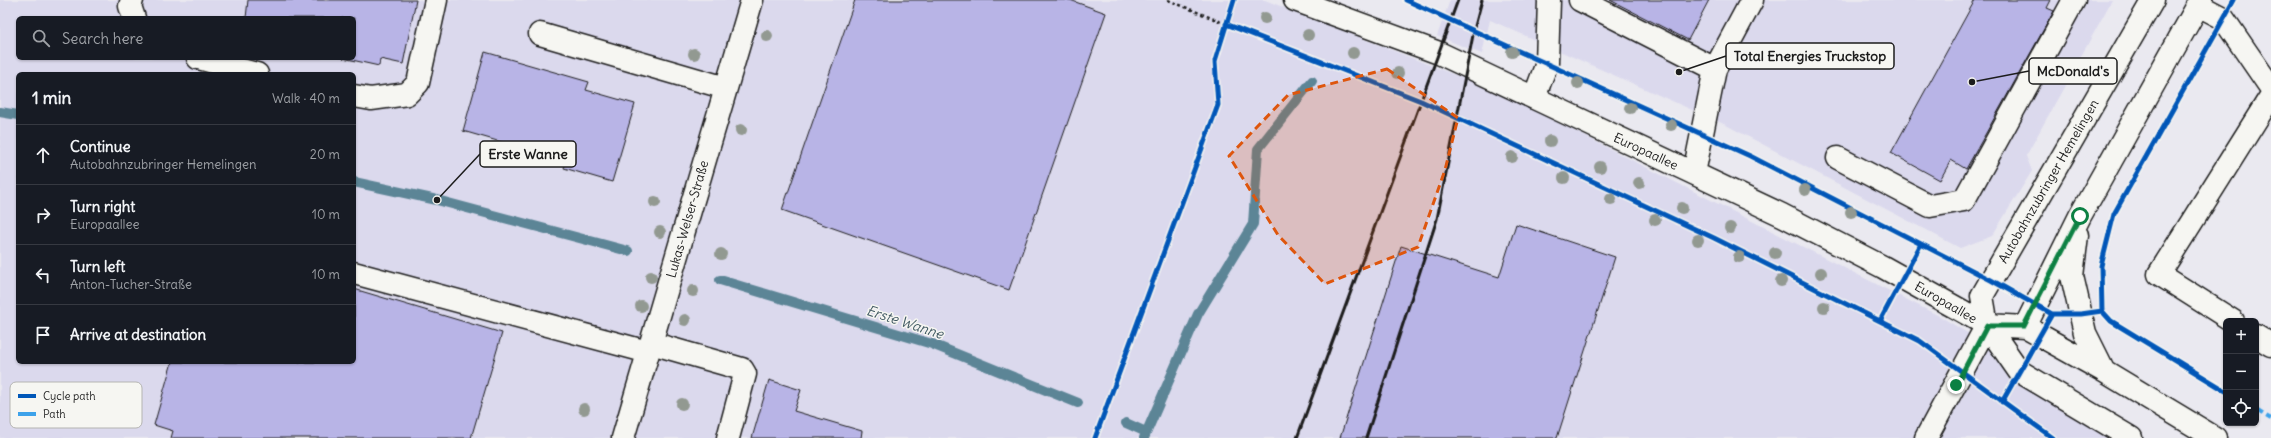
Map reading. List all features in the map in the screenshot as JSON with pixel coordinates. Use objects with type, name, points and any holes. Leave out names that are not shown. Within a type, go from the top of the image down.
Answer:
[{"type":"street","points":[[132,0],[130,6],[133,16]]},
{"type":"street","points":[[356,96],[370,100],[408,94],[418,83],[436,0]]},
{"type":"street","name":"Lukas-Welser-Straße","points":[[623,438],[752,0]]},
{"type":"street","name":"Europaallee","points":[[1295,0],[1439,53],[1782,215],[1876,263],[1987,326],[2019,371],[2131,438]]},
{"type":"street","points":[[1534,98],[1547,63],[1549,0]]},
{"type":"street","points":[[1580,0],[1715,69]]},
{"type":"street","points":[[1694,173],[1715,69],[1752,0]]},
{"type":"street","points":[[1838,158],[1930,206],[1964,200],[2074,0]]},
{"type":"street","name":"Autobahnzubringer Hemelingen","points":[[1987,326],[1982,296],[2153,0]]},
{"type":"street","points":[[2024,326],[2080,216],[2199,2],[2223,18],[2271,88]]},
{"type":"street","points":[[540,34],[726,88]]},
{"type":"street","points":[[205,60],[250,72]]},
{"type":"street","points":[[2228,318],[2159,274],[2271,96]]},
{"type":"street","points":[[2080,216],[2072,276],[2085,334],[2104,371]]},
{"type":"street","points":[[356,274],[742,370],[746,374],[728,438]]},
{"type":"street","points":[[1926,438],[1987,326]]},
{"type":"street","name":"Europaallee","points":[[1987,326],[2024,326],[2104,371],[2215,438]]},
{"type":"street","points":[[2259,338],[2271,345]]},
{"type":"path","points":[[1168,0],[1226,24],[1224,31]]},
{"type":"highlighted area","points":[[1387,69],[1458,118],[1445,170],[1418,247],[1325,284],[1278,235],[1229,156],[1288,95]]},
{"type":"shaded area","points":[[0,0],[1265,0],[1498,92],[1941,317],[2141,438],[0,438]]},
{"type":"shaded area","points":[[1450,0],[2112,0],[2026,156],[2032,171],[1992,236],[1960,248],[1726,125],[1490,20],[1482,54],[1437,36]]},
{"type":"building","points":[[248,0],[416,0],[403,64],[380,59],[379,66],[352,60],[356,60],[356,16],[246,16]]},
{"type":"building","points":[[855,0],[1070,0],[1106,13],[1009,290],[782,210]]},
{"type":"building","points":[[1610,0],[1709,0],[1688,40]]},
{"type":"building","points":[[1975,0],[2051,0],[2047,8],[2054,11],[1966,169],[1951,160],[1940,180],[1891,153]]},
{"type":"building","points":[[485,52],[589,82],[586,90],[635,104],[612,182],[564,168],[566,161],[463,131]]},
{"type":"building","points":[[1516,224],[1615,257],[1557,438],[1340,438],[1401,246],[1499,277]]},
{"type":"building","points":[[356,290],[502,333],[471,438],[171,438],[173,431],[154,425],[171,364],[356,364]]},
{"type":"building","points":[[769,380],[801,390],[794,411],[862,431],[861,438],[752,438]]},
{"type":"waterway","points":[[1144,438],[1198,314],[1253,224],[1258,149],[1312,81]]},
{"type":"waterway","name":"Erste Wanne","points":[[0,112],[16,115]]},
{"type":"waterway","name":"Erste Wanne","points":[[356,182],[437,200],[628,251]]},
{"type":"waterway","name":"Erste Wanne","points":[[720,280],[932,344],[1078,403]]},
{"type":"waterway","name":"Erste Wanne","points":[[1126,423],[1146,432]]},
{"type":"railway","points":[[1297,438],[1458,0]]},
{"type":"railway","points":[[1366,438],[1437,219],[1474,30],[1482,0]]},
{"type":"marked path","points":[[2259,412],[2271,419]]},
{"type":"cycle path","points":[[1095,438],[1218,105],[1215,61],[1234,0]]},
{"type":"cycle path","points":[[1406,0],[1750,156],[1991,280],[2052,314],[2081,314],[2102,311],[2111,321],[2224,390]]},
{"type":"cycle path","points":[[2102,311],[2101,266],[2114,214],[2234,0]]},
{"type":"cycle path","points":[[1226,24],[1421,101],[1714,238],[1920,341],[2053,438]]},
{"type":"cycle path","points":[[1880,321],[1921,244]]},
{"type":"cycle path","points":[[2002,402],[2052,314]]},
{"type":"place","name":"Total Energies Truckstop","points":[[1679,72]]},
{"type":"place","name":"McDonald's","points":[[1972,82]]},
{"type":"place","name":"Erste Wanne","points":[[437,200]]},
{"type":"route","points":[[1956,385],[1987,326],[2024,326],[2080,216]]}]
